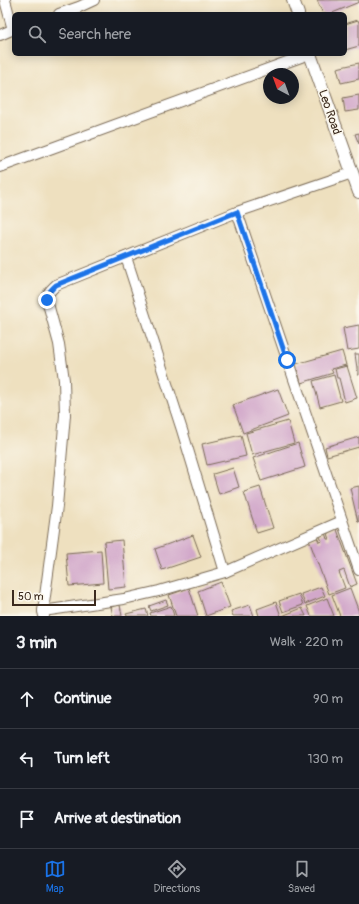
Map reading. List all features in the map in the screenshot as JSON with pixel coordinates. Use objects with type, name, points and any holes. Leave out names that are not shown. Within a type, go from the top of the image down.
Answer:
[{"type":"street","points":[[5,0],[12,23]]},
{"type":"street","points":[[65,12],[94,0]]},
{"type":"street","points":[[293,0],[297,12]]},
{"type":"street","points":[[0,35],[12,31]]},
{"type":"street","points":[[0,166],[304,56]]},
{"type":"street","name":"Leo Road","points":[[311,56],[359,192]]},
{"type":"street","points":[[342,521],[225,572],[159,591],[124,599],[44,613],[57,506],[65,415],[64,380],[58,344],[47,300],[47,295],[50,290],[56,285],[237,212],[352,173]]},
{"type":"street","points":[[237,212],[359,570]]},
{"type":"street","points":[[126,257],[182,430],[225,572]]},
{"type":"building","points":[[317,0],[359,0],[359,2],[335,12],[322,12]]},
{"type":"building","points":[[358,20],[359,23],[359,46],[347,49],[347,23]]},
{"type":"building","points":[[359,63],[359,79],[341,83],[337,68]]},
{"type":"building","points":[[359,95],[359,110],[345,112],[343,98]]},
{"type":"building","points":[[359,133],[359,144],[355,134]]},
{"type":"building","points":[[359,325],[359,349],[347,351],[343,328]]},
{"type":"building","points":[[342,351],[346,365],[331,369],[333,373],[301,383],[296,364]]},
{"type":"building","points":[[355,354],[359,354],[359,375],[358,375]]},
{"type":"building","points":[[347,366],[357,398],[345,402],[339,378],[337,378],[335,369]]},
{"type":"building","points":[[334,375],[341,401],[320,407],[313,381]]},
{"type":"building","points":[[278,389],[288,416],[243,433],[233,405]]},
{"type":"building","points":[[288,421],[294,443],[252,455],[246,433]]},
{"type":"building","points":[[241,435],[246,456],[207,465],[202,444]]},
{"type":"building","points":[[359,437],[359,447],[327,456],[325,447]]},
{"type":"building","points":[[298,443],[305,467],[261,481],[253,458]]},
{"type":"building","points":[[233,468],[239,487],[219,494],[213,474]]},
{"type":"building","points":[[359,486],[359,522],[358,522],[350,488]]},
{"type":"building","points":[[260,487],[273,528],[257,533],[244,492]]},
{"type":"building","points":[[336,527],[357,584],[350,587],[344,570],[339,572],[345,588],[329,594],[309,540],[317,537],[319,542],[322,541],[319,535],[325,533],[327,539],[330,539],[327,531]]},
{"type":"building","points":[[193,535],[201,557],[162,570],[155,549]]},
{"type":"building","points":[[122,540],[126,587],[108,589],[104,542]]},
{"type":"building","points":[[101,550],[103,583],[69,586],[66,553]]},
{"type":"building","points":[[221,582],[230,607],[206,616],[198,591]]},
{"type":"building","points":[[321,587],[325,596],[305,604],[301,594]]},
{"type":"building","points":[[189,588],[198,616],[176,616],[169,595]]},
{"type":"building","points":[[350,588],[359,612],[359,616],[340,616],[332,595]]},
{"type":"building","points":[[299,594],[303,605],[283,612],[279,601]]},
{"type":"building","points":[[327,598],[334,616],[311,616],[307,606]]},
{"type":"building","points":[[166,600],[168,605],[151,611],[149,606]]},
{"type":"building","points":[[276,602],[281,616],[259,616],[257,609]]},
{"type":"building","points":[[120,605],[122,616],[113,616],[111,607]]},
{"type":"building","points":[[250,605],[254,616],[233,616],[231,611]]},
{"type":"building","points":[[171,606],[174,616],[151,616],[150,613]]},
{"type":"building","points":[[302,608],[306,616],[282,616]]},
{"type":"building","points":[[146,609],[148,616],[127,616],[126,614]]},
{"type":"route","points":[[47,300],[47,295],[50,290],[56,285],[237,212],[287,360]]}]
